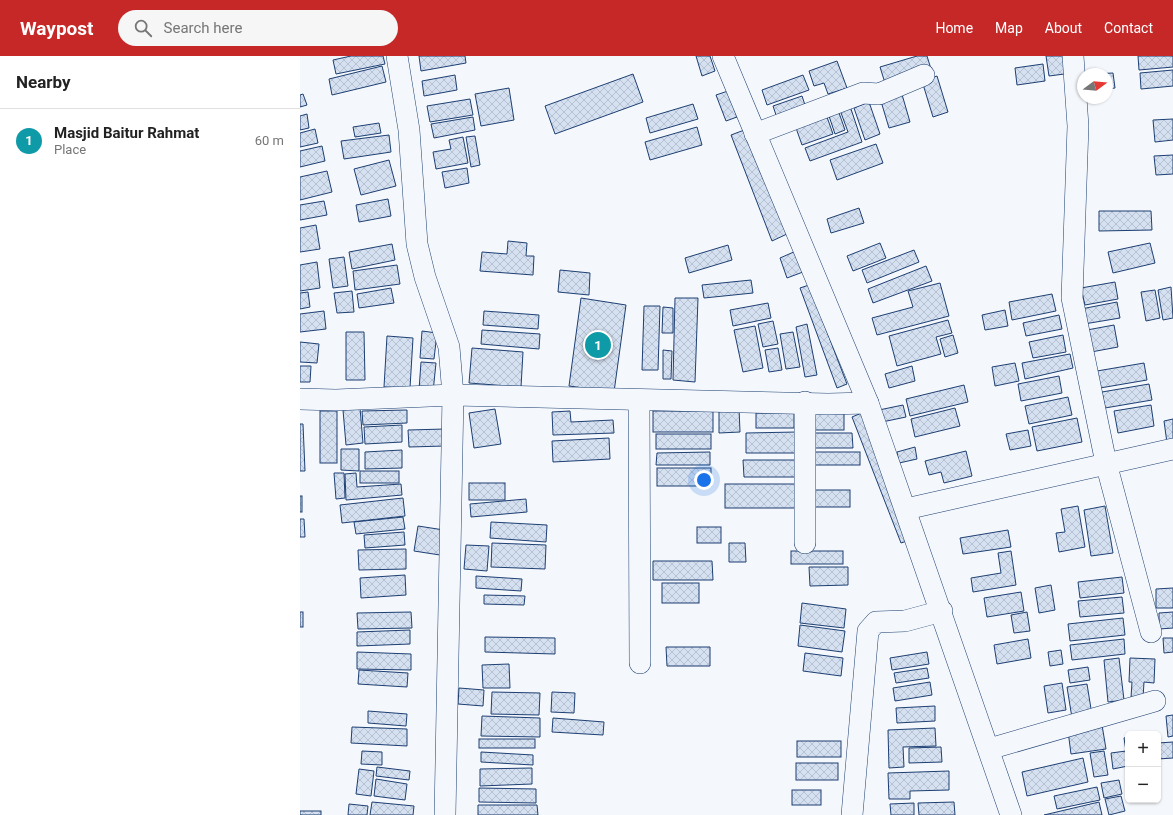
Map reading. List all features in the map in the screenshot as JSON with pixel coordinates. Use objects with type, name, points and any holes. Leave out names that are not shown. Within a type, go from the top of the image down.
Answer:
[{"type":"street","points":[[397,56],[409,130],[417,244],[425,277],[449,347],[453,395],[445,815]]},
{"type":"street","points":[[723,56],[906,509],[936,612],[989,749],[1011,815]]},
{"type":"street","points":[[1073,56],[1078,126],[1072,298],[1106,463],[1151,632]]},
{"type":"street","points":[[755,134],[863,93],[879,94],[924,75]]},
{"type":"street","points":[[300,399],[336,400],[453,395],[640,400],[805,402],[828,404],[862,403]]},
{"type":"street","points":[[640,400],[640,663]]},
{"type":"street","points":[[805,402],[806,543]]},
{"type":"street","points":[[906,509],[1173,449]]},
{"type":"street","points":[[852,815],[868,631],[876,622],[905,621],[936,612]]},
{"type":"street","points":[[989,749],[1155,702]]},
{"type":"building","points":[[351,56],[383,56],[385,64],[336,74],[333,60]]},
{"type":"building","points":[[419,56],[465,56],[466,63],[421,71]]},
{"type":"building","points":[[696,56],[710,56],[715,71],[702,76]]},
{"type":"building","points":[[917,56],[927,56],[931,69],[885,83],[880,67]]},
{"type":"building","points":[[1046,56],[1069,56],[1072,73],[1049,76]]},
{"type":"building","points":[[1138,56],[1173,56],[1173,67],[1139,70]]},
{"type":"building","points":[[837,61],[847,88],[828,94],[824,83],[814,86],[809,71]]},
{"type":"building","points":[[1043,64],[1045,81],[1017,85],[1015,68]]},
{"type":"building","points":[[382,66],[386,82],[332,95],[329,79]]},
{"type":"building","points":[[1173,70],[1173,86],[1141,89],[1140,73]]},
{"type":"building","points":[[1113,73],[1115,88],[1113,88]]},
{"type":"building","points":[[633,74],[643,102],[555,134],[545,106]]},
{"type":"building","points":[[455,75],[457,90],[424,96],[422,81]]},
{"type":"building","points":[[803,75],[809,90],[767,105],[762,90]]},
{"type":"building","points":[[937,76],[948,112],[933,117],[922,81]]},
{"type":"building","points":[[509,88],[514,120],[481,126],[475,94]]},
{"type":"building","points":[[728,91],[737,117],[726,121],[716,95]]},
{"type":"building","points":[[901,91],[910,122],[889,128],[880,98]]},
{"type":"building","points":[[303,94],[307,105],[300,107],[300,95]]},
{"type":"building","points":[[802,96],[807,111],[778,121],[773,106]]},
{"type":"building","points":[[470,99],[473,115],[430,122],[427,106]]},
{"type":"building","points":[[869,102],[880,134],[865,140],[854,108]]},
{"type":"building","points":[[693,104],[698,119],[650,133],[646,118]]},
{"type":"building","points":[[850,106],[862,142],[810,161],[805,148],[848,132],[840,110]]},
{"type":"building","points":[[837,107],[845,130],[835,134],[827,110]]},
{"type":"building","points":[[307,114],[309,128],[300,130],[300,116]]},
{"type":"building","points":[[473,117],[475,130],[434,138],[431,124]]},
{"type":"building","points":[[827,117],[833,134],[802,145],[796,128]]},
{"type":"building","points":[[1173,119],[1173,140],[1155,142],[1153,120]]},
{"type":"building","points":[[379,123],[381,133],[355,137],[353,127]]},
{"type":"building","points":[[697,127],[702,145],[650,160],[645,142]]},
{"type":"building","points":[[315,129],[318,143],[300,147],[300,133]]},
{"type":"building","points":[[747,129],[787,234],[772,241],[731,135]]},
{"type":"building","points":[[389,135],[391,152],[344,159],[341,141]]},
{"type":"building","points":[[475,136],[480,165],[471,167],[466,137]]},
{"type":"building","points":[[463,137],[468,163],[436,169],[433,152],[451,149],[449,140]]},
{"type":"building","points":[[876,144],[883,163],[837,180],[830,160]]},
{"type":"building","points":[[322,146],[325,161],[300,167],[300,151]]},
{"type":"building","points":[[1173,155],[1173,174],[1156,175],[1154,156]]},
{"type":"building","points":[[389,160],[396,186],[361,195],[354,169]]},
{"type":"building","points":[[467,168],[469,183],[445,188],[442,172]]},
{"type":"building","points":[[327,171],[332,192],[300,200],[300,177]]},
{"type":"building","points":[[388,199],[391,216],[359,222],[356,205]]},
{"type":"building","points":[[324,201],[327,215],[300,220],[300,205]]},
{"type":"building","points":[[859,208],[864,223],[831,233],[827,219]]},
{"type":"building","points":[[1099,211],[1151,211],[1152,230],[1099,231]]},
{"type":"building","points":[[316,225],[320,249],[300,252],[300,228]]},
{"type":"building","points":[[508,241],[527,243],[526,256],[534,256],[533,275],[480,271],[482,252],[507,254]]},
{"type":"building","points":[[880,243],[886,258],[853,271],[847,256]]},
{"type":"building","points":[[1150,243],[1155,263],[1113,273],[1108,252]]},
{"type":"building","points":[[392,244],[395,260],[352,269],[349,252]]},
{"type":"building","points":[[728,245],[732,260],[689,273],[685,258]]},
{"type":"building","points":[[914,250],[919,262],[867,283],[862,270]]},
{"type":"building","points":[[796,251],[803,272],[787,278],[780,258]]},
{"type":"building","points":[[344,257],[348,286],[333,288],[329,259]]},
{"type":"building","points":[[317,262],[320,288],[300,291],[300,265]]},
{"type":"building","points":[[397,265],[400,284],[355,290],[353,271]]},
{"type":"building","points":[[926,266],[932,281],[873,303],[868,289]]},
{"type":"building","points":[[560,270],[590,273],[589,295],[558,292]]},
{"type":"building","points":[[751,280],[753,293],[704,298],[702,285]]},
{"type":"building","points":[[1115,282],[1118,299],[1085,305],[1081,288]]},
{"type":"building","points":[[940,283],[949,316],[877,335],[872,318],[913,307],[908,291]]},
{"type":"building","points":[[809,285],[847,384],[837,388],[800,288]]},
{"type":"building","points":[[1171,287],[1173,318],[1163,320],[1158,290]]},
{"type":"building","points":[[391,288],[394,303],[359,308],[357,294]]},
{"type":"building","points":[[1155,290],[1160,318],[1146,321],[1141,292]]},
{"type":"building","points":[[352,291],[354,312],[337,313],[334,293]]},
{"type":"building","points":[[308,292],[310,307],[300,309],[300,293]]},
{"type":"building","points":[[1052,294],[1056,311],[1012,320],[1009,302]]},
{"type":"building","points":[[581,298],[626,305],[614,392],[569,386]]},
{"type":"building","points":[[675,298],[698,298],[695,382],[673,380]]},
{"type":"building","points":[[1117,302],[1120,318],[1084,324],[1081,309]]},
{"type":"building","points":[[768,303],[771,318],[733,326],[730,310]]},
{"type":"building","points":[[644,306],[660,306],[658,370],[642,370]]},
{"type":"building","points":[[663,307],[673,308],[673,333],[662,333]]},
{"type":"building","points":[[1005,310],[1008,326],[985,330],[982,315]]},
{"type":"building","points":[[324,311],[326,329],[300,332],[300,314]]},
{"type":"building","points":[[484,311],[539,315],[538,329],[483,325]]},
{"type":"building","points":[[1059,315],[1062,329],[1026,336],[1023,323]]},
{"type":"building","points":[[948,320],[952,333],[936,337],[941,354],[897,366],[889,336]]},
{"type":"building","points":[[773,321],[778,344],[763,347],[758,324]]},
{"type":"building","points":[[807,324],[817,375],[805,377],[796,327]]},
{"type":"building","points":[[1114,325],[1118,347],[1091,352],[1087,330]]},
{"type":"building","points":[[755,326],[763,368],[743,372],[734,330]]},
{"type":"building","points":[[482,330],[540,334],[539,349],[481,344]]},
{"type":"building","points":[[422,331],[437,333],[434,359],[420,358]]},
{"type":"building","points":[[346,332],[364,332],[365,380],[346,380]]},
{"type":"building","points":[[793,332],[800,367],[786,369],[780,334]]},
{"type":"building","points":[[953,335],[958,353],[945,357],[940,339]]},
{"type":"building","points":[[1063,335],[1066,352],[1033,358],[1029,342]]},
{"type":"building","points":[[387,336],[413,338],[410,388],[384,387]]},
{"type":"building","points":[[300,342],[319,344],[317,363],[300,362]]},
{"type":"building","points":[[472,348],[523,352],[521,387],[469,383]]},
{"type":"building","points":[[778,348],[782,370],[769,372],[765,350]]},
{"type":"building","points":[[663,350],[672,351],[671,379],[663,379]]},
{"type":"building","points":[[1070,354],[1073,368],[1025,379],[1022,363]]},
{"type":"building","points":[[421,362],[436,363],[433,392],[419,390]]},
{"type":"building","points":[[1015,363],[1019,381],[995,386],[992,367]]},
{"type":"building","points":[[1144,363],[1147,380],[1100,388],[1097,371]]},
{"type":"building","points":[[300,366],[311,366],[310,382],[300,382]]},
{"type":"building","points":[[912,366],[915,381],[889,388],[885,374]]},
{"type":"building","points":[[1059,376],[1062,393],[1021,401],[1018,384]]},
{"type":"building","points":[[1149,384],[1152,400],[1105,408],[1102,392]]},
{"type":"building","points":[[964,385],[968,402],[910,416],[906,399]]},
{"type":"building","points":[[1068,397],[1072,415],[1029,424],[1025,406]]},
{"type":"building","points":[[903,405],[906,417],[882,422],[879,410]]},
{"type":"building","points":[[1151,405],[1154,426],[1118,433],[1114,411]]},
{"type":"building","points":[[360,408],[363,443],[346,445],[343,410]]},
{"type":"building","points":[[719,408],[739,408],[740,432],[719,433]]},
{"type":"building","points":[[955,408],[960,426],[915,437],[911,419]]},
{"type":"building","points":[[495,409],[501,444],[474,448],[469,413]]},
{"type":"building","points":[[407,410],[407,423],[363,425],[362,411]]},
{"type":"building","points":[[320,411],[337,411],[337,463],[320,463]]},
{"type":"building","points":[[570,411],[571,422],[613,420],[614,433],[553,435],[552,412]]},
{"type":"building","points":[[653,411],[713,411],[713,432],[653,432]]},
{"type":"building","points":[[864,412],[913,539],[901,543],[852,417]]},
{"type":"building","points":[[756,413],[794,413],[794,428],[756,428]]},
{"type":"building","points":[[813,413],[844,413],[844,430],[813,430]]},
{"type":"building","points":[[1077,418],[1082,442],[1037,451],[1032,427]]},
{"type":"building","points":[[1173,419],[1173,442],[1167,443],[1164,421]]},
{"type":"building","points":[[300,424],[303,424],[305,471],[300,471]]},
{"type":"building","points":[[402,425],[402,442],[365,444],[364,427]]},
{"type":"building","points":[[445,429],[445,446],[409,447],[408,430]]},
{"type":"building","points":[[1028,430],[1031,446],[1010,450],[1006,434]]},
{"type":"building","points":[[797,432],[797,453],[746,453],[746,433]]},
{"type":"building","points":[[815,433],[852,433],[853,448],[815,448]]},
{"type":"building","points":[[656,434],[711,434],[711,449],[656,449]]},
{"type":"building","points":[[609,438],[610,459],[553,462],[552,441]]},
{"type":"building","points":[[915,447],[917,459],[899,463],[897,452]]},
{"type":"building","points":[[341,449],[359,449],[359,471],[341,470]]},
{"type":"building","points":[[402,450],[402,468],[365,469],[365,452]]},
{"type":"building","points":[[966,451],[972,476],[944,483],[941,472],[929,475],[925,461]]},
{"type":"building","points":[[710,452],[710,465],[656,465],[657,453]]},
{"type":"building","points":[[815,452],[860,452],[860,465],[815,465]]},
{"type":"building","points":[[743,460],[795,460],[795,477],[744,477]]},
{"type":"building","points":[[657,468],[711,468],[711,486],[657,486]]},
{"type":"building","points":[[360,471],[399,471],[399,483],[360,483]]},
{"type":"building","points":[[334,473],[344,473],[345,498],[336,499]]},
{"type":"building","points":[[356,473],[357,487],[401,484],[402,495],[346,500],[345,474]]},
{"type":"building","points":[[469,483],[505,483],[505,500],[469,500]]},
{"type":"building","points":[[725,484],[796,484],[796,508],[725,508]]},
{"type":"building","points":[[814,490],[850,490],[850,507],[814,507]]},
{"type":"building","points":[[300,496],[302,496],[302,512],[300,512]]},
{"type":"building","points":[[403,498],[405,516],[342,523],[340,505]]},
{"type":"building","points":[[526,499],[527,512],[471,517],[470,504]]},
{"type":"building","points":[[1078,506],[1085,547],[1059,552],[1056,533],[1065,532],[1061,509]]},
{"type":"building","points":[[1105,506],[1113,553],[1091,556],[1084,510]]},
{"type":"building","points":[[403,517],[405,529],[356,534],[354,522]]},
{"type":"building","points":[[300,519],[304,519],[305,537],[300,537]]},
{"type":"building","points":[[491,522],[547,525],[546,542],[490,538]]},
{"type":"building","points":[[418,526],[444,530],[440,555],[414,551]]},
{"type":"building","points":[[697,527],[721,527],[721,543],[697,543]]},
{"type":"building","points":[[1008,530],[1011,547],[963,554],[960,538]]},
{"type":"building","points":[[404,532],[405,545],[365,548],[364,535]]},
{"type":"building","points":[[492,543],[546,545],[545,569],[491,567]]},
{"type":"building","points":[[729,543],[745,543],[746,562],[729,562]]},
{"type":"building","points":[[466,545],[489,546],[487,571],[464,569]]},
{"type":"building","points":[[406,549],[406,569],[359,570],[358,550]]},
{"type":"building","points":[[791,551],[843,551],[843,564],[791,564]]},
{"type":"building","points":[[1011,551],[1016,585],[973,592],[971,578],[1001,573],[998,553]]},
{"type":"building","points":[[653,561],[712,561],[713,580],[653,580]]},
{"type":"building","points":[[809,567],[848,567],[848,585],[810,586]]},
{"type":"building","points":[[405,575],[406,595],[361,598],[360,578]]},
{"type":"building","points":[[476,576],[522,579],[521,591],[476,588]]},
{"type":"building","points":[[1122,577],[1124,593],[1080,598],[1078,582]]},
{"type":"building","points":[[662,583],[699,583],[699,603],[662,603]]},
{"type":"building","points":[[1051,585],[1055,610],[1039,613],[1035,588]]},
{"type":"building","points":[[1173,588],[1173,608],[1156,608],[1156,589]]},
{"type":"building","points":[[1021,592],[1024,611],[987,617],[984,598]]},
{"type":"building","points":[[484,595],[525,596],[524,605],[484,604]]},
{"type":"building","points":[[1122,597],[1124,613],[1080,617],[1078,601]]},
{"type":"building","points":[[802,603],[846,609],[844,628],[800,623]]},
{"type":"building","points":[[300,612],[303,612],[303,627],[300,627]]},
{"type":"building","points":[[411,612],[412,628],[358,629],[357,613]]},
{"type":"building","points":[[1027,612],[1030,631],[1014,633],[1011,615]]},
{"type":"building","points":[[1173,612],[1173,628],[1159,629],[1159,613]]},
{"type":"building","points":[[1123,618],[1125,635],[1070,641],[1068,624]]},
{"type":"building","points":[[800,625],[845,631],[842,652],[798,646]]},
{"type":"building","points":[[410,630],[410,644],[357,646],[357,632]]},
{"type":"building","points":[[485,637],[555,638],[555,654],[485,652]]},
{"type":"building","points":[[1163,638],[1173,638],[1173,652],[1164,653]]},
{"type":"building","points":[[1028,639],[1031,658],[997,664],[994,645]]},
{"type":"building","points":[[1124,639],[1125,654],[1072,660],[1070,645]]},
{"type":"building","points":[[666,647],[710,647],[710,666],[667,666]]},
{"type":"building","points":[[1061,650],[1063,664],[1050,666],[1048,652]]},
{"type":"building","points":[[357,652],[411,654],[411,670],[357,669]]},
{"type":"building","points":[[927,652],[929,664],[892,670],[890,658]]},
{"type":"building","points":[[805,653],[843,658],[841,676],[803,671]]},
{"type":"building","points":[[1119,658],[1124,700],[1108,702],[1104,660]]},
{"type":"building","points":[[1130,658],[1155,659],[1154,683],[1144,682],[1143,698],[1131,698],[1132,682],[1129,682]]},
{"type":"building","points":[[509,664],[510,688],[483,688],[482,665]]},
{"type":"building","points":[[1088,667],[1090,680],[1070,683],[1068,670]]},
{"type":"building","points":[[927,668],[929,678],[896,683],[894,673]]},
{"type":"building","points":[[359,670],[408,673],[407,687],[358,684]]},
{"type":"building","points":[[930,682],[932,695],[895,701],[893,688]]},
{"type":"building","points":[[1062,683],[1066,710],[1048,713],[1044,686]]},
{"type":"building","points":[[1087,684],[1092,715],[1072,718],[1067,687]]},
{"type":"building","points":[[459,688],[484,690],[483,706],[458,704]]},
{"type":"building","points":[[492,692],[540,693],[539,715],[491,714]]},
{"type":"building","points":[[552,692],[575,693],[574,713],[551,712]]},
{"type":"building","points":[[935,706],[935,721],[897,723],[896,708]]},
{"type":"building","points":[[368,711],[407,714],[406,726],[368,723]]},
{"type":"building","points":[[1173,715],[1173,736],[1168,737],[1166,716]]},
{"type":"building","points":[[482,716],[540,718],[540,737],[481,736]]},
{"type":"building","points":[[553,718],[604,722],[603,735],[552,732]]},
{"type":"building","points":[[1102,725],[1106,749],[1071,754],[1068,731]]},
{"type":"building","points":[[352,727],[407,729],[407,746],[351,743]]},
{"type":"building","points":[[935,728],[936,746],[903,747],[904,767],[889,768],[888,730]]},
{"type":"building","points":[[479,739],[535,739],[535,748],[479,748]]},
{"type":"building","points":[[797,741],[841,741],[841,757],[797,757]]},
{"type":"building","points":[[1173,742],[1173,758],[1161,759],[1161,743]]},
{"type":"building","points":[[941,747],[942,762],[909,763],[909,748]]},
{"type":"building","points":[[362,751],[382,752],[382,765],[361,764]]},
{"type":"building","points":[[1104,751],[1108,775],[1094,777],[1090,753]]},
{"type":"building","points":[[1125,751],[1125,767],[1113,769],[1111,753]]},
{"type":"building","points":[[481,752],[533,755],[533,765],[481,762]]},
{"type":"building","points":[[1083,758],[1088,782],[1027,796],[1022,772]]},
{"type":"building","points":[[796,763],[838,763],[838,780],[796,780]]},
{"type":"building","points":[[377,767],[410,771],[409,780],[376,776]]},
{"type":"building","points":[[532,768],[532,784],[480,786],[480,769]]},
{"type":"building","points":[[359,769],[374,771],[371,796],[356,794]]},
{"type":"building","points":[[949,771],[949,790],[910,791],[910,799],[889,799],[888,773]]},
{"type":"building","points":[[376,779],[407,784],[405,800],[374,796]]},
{"type":"building","points":[[1119,780],[1122,794],[1104,798],[1101,783]]},
{"type":"building","points":[[1097,787],[1100,800],[1057,809],[1054,796]]},
{"type":"building","points":[[479,788],[536,789],[536,803],[479,802]]},
{"type":"building","points":[[792,790],[821,790],[821,805],[792,805]]},
{"type":"building","points":[[1121,796],[1125,811],[1109,815],[1105,799]]},
{"type":"building","points":[[372,802],[414,806],[413,815],[370,815]]},
{"type":"building","points":[[954,802],[955,815],[919,815],[918,803]]},
{"type":"building","points":[[1099,802],[1102,815],[1044,815]]},
{"type":"building","points":[[914,803],[914,815],[891,815],[890,804]]},
{"type":"building","points":[[349,804],[368,806],[367,815],[348,815]]},
{"type":"building","points":[[478,805],[537,805],[538,815],[478,815]]},
{"type":"building","points":[[300,811],[321,811],[321,815],[300,815]]},
{"type":"place","name":"Masjid Baitur Rahmat","points":[[598,345]]}]
